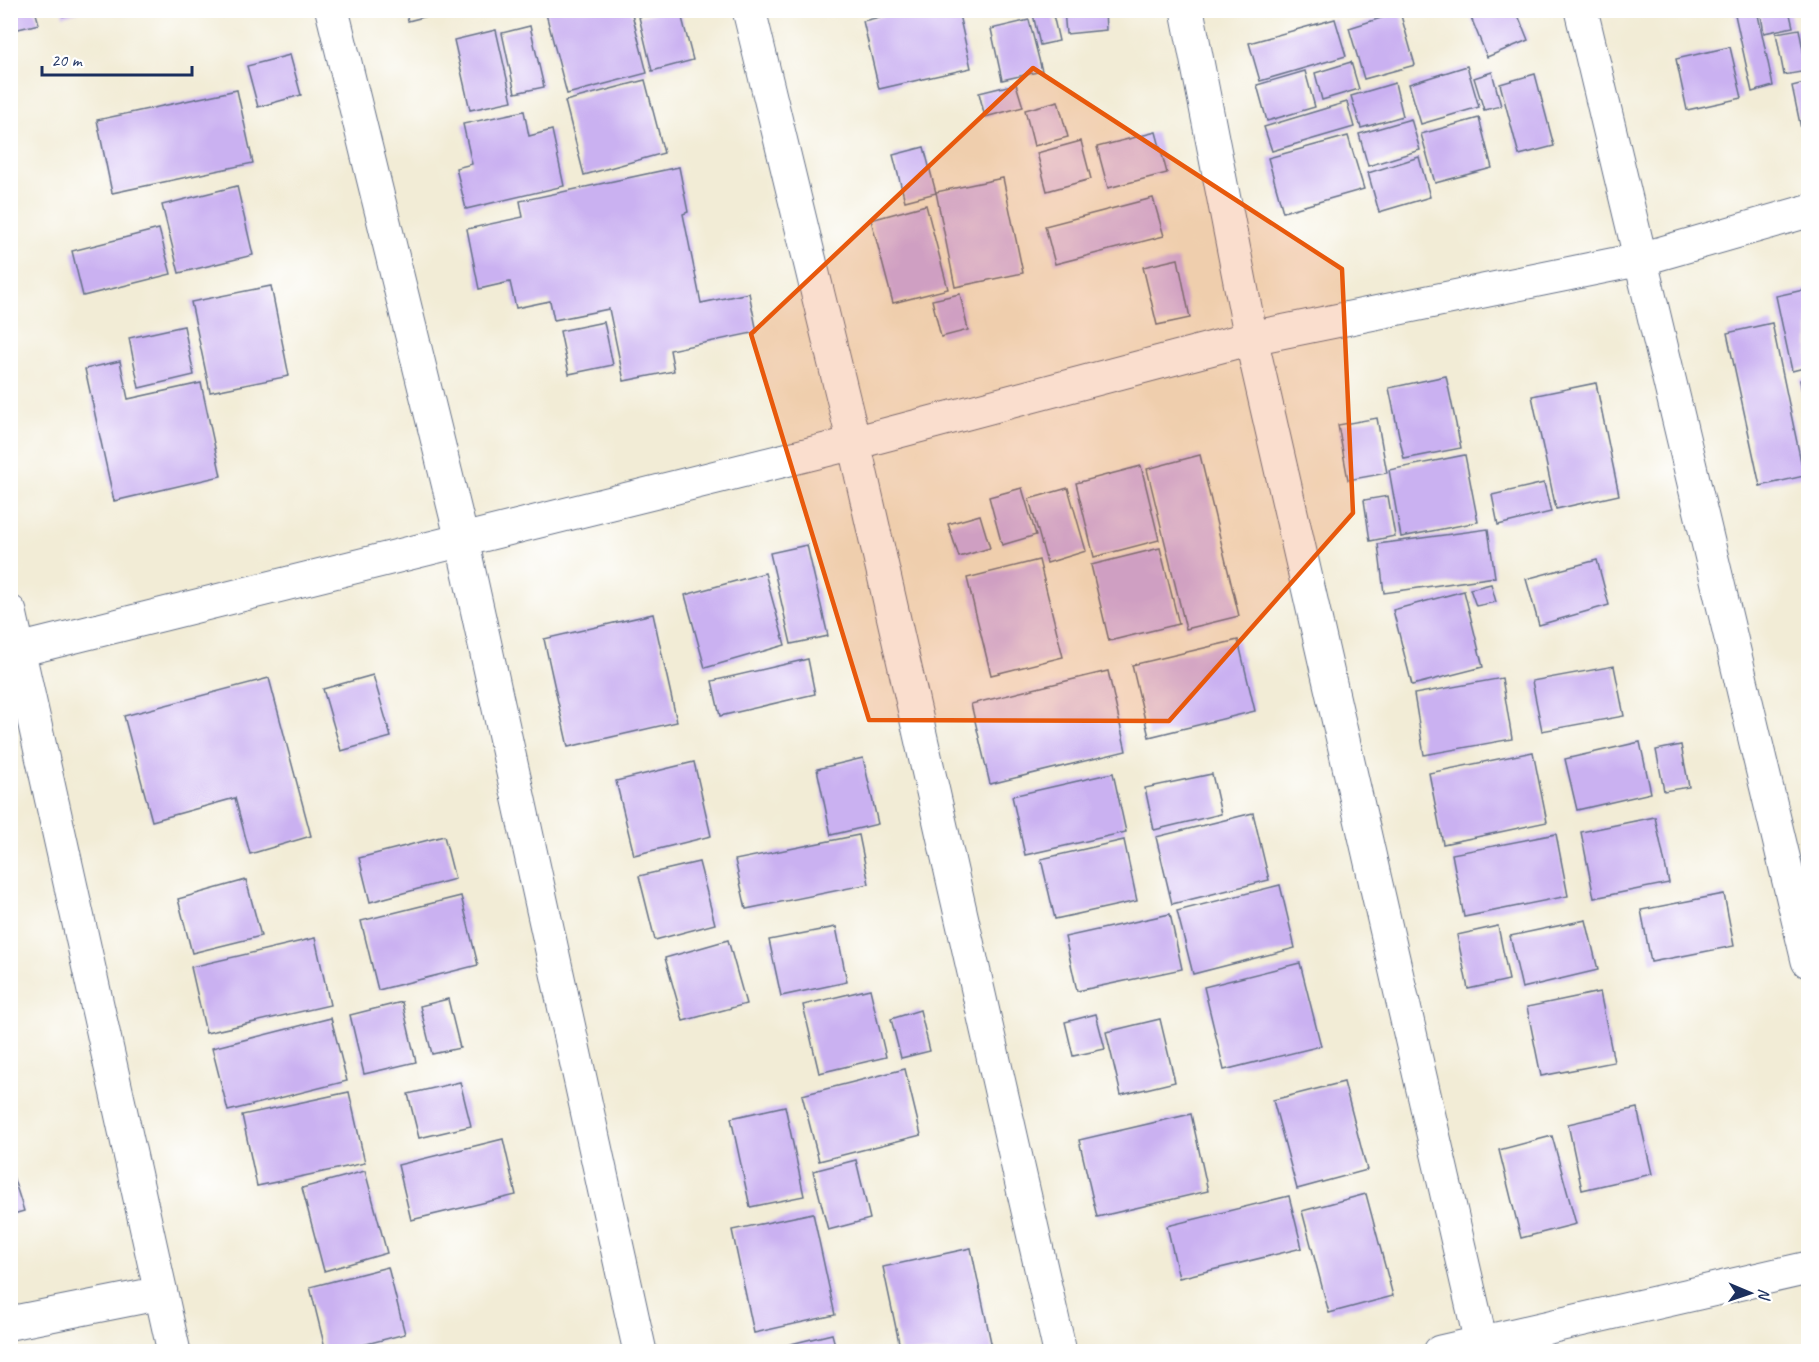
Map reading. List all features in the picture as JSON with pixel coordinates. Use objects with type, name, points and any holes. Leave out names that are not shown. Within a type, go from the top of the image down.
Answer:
[{"type":"street","points":[[332,10],[462,540],[640,1352]]},
{"type":"street","points":[[749,10],[854,443],[1060,1352]]},
{"type":"street","points":[[1187,10],[1251,338],[1482,1347]]},
{"type":"street","points":[[1581,10],[1809,961]]},
{"type":"street","points":[[19,650],[854,443],[1251,338],[1641,259],[1809,211]]},
{"type":"street","points":[[10,612],[174,1352]]},
{"type":"street","points":[[1440,1352],[1482,1347],[1809,1268]]},
{"type":"street","points":[[10,1323],[161,1293]]},
{"type":"highlighted area","points":[[1033,68],[1342,269],[1353,513],[1169,721],[869,720],[751,334]]},
{"type":"building","points":[[10,10],[35,10],[39,24],[10,31]]},
{"type":"building","points":[[62,10],[82,10],[82,11],[63,16]]},
{"type":"building","points":[[405,10],[447,10],[447,11],[408,21]]},
{"type":"building","points":[[545,10],[631,10],[647,73],[567,94]]},
{"type":"building","points":[[667,10],[680,10],[693,60],[652,71],[639,17]]},
{"type":"building","points":[[909,10],[958,10],[971,68],[879,89],[863,21]]},
{"type":"building","points":[[1032,10],[1052,10],[1059,41],[1040,45]]},
{"type":"building","points":[[1064,10],[1105,10],[1106,30],[1066,34]]},
{"type":"building","points":[[1468,10],[1516,10],[1528,40],[1487,57]]},
{"type":"building","points":[[1734,10],[1757,10],[1773,86],[1752,92]]},
{"type":"building","points":[[1760,10],[1789,10],[1793,27],[1764,33]]},
{"type":"building","points":[[1400,12],[1415,65],[1364,79],[1349,28]]},
{"type":"building","points":[[1335,19],[1346,56],[1260,81],[1249,43]]},
{"type":"building","points":[[1029,20],[1042,71],[1002,80],[991,29]]},
{"type":"building","points":[[530,26],[544,87],[515,93],[502,33]]},
{"type":"building","points":[[1799,29],[1807,71],[1784,75],[1776,33]]},
{"type":"building","points":[[496,30],[512,101],[470,110],[454,40]]},
{"type":"building","points":[[1730,47],[1742,98],[1687,110],[1676,59]]},
{"type":"building","points":[[290,55],[301,95],[258,107],[247,66]]},
{"type":"building","points":[[1351,62],[1359,89],[1322,100],[1315,73]]},
{"type":"building","points":[[1467,66],[1479,107],[1421,124],[1409,84]]},
{"type":"building","points":[[1305,71],[1315,107],[1267,121],[1257,85]]},
{"type":"building","points":[[1492,72],[1501,106],[1484,110],[1474,78]]},
{"type":"building","points":[[1535,74],[1554,146],[1519,155],[1500,84]]},
{"type":"building","points":[[645,80],[664,153],[584,175],[565,101]]},
{"type":"building","points":[[1808,82],[1808,136],[1803,138],[1792,86]]},
{"type":"building","points":[[1395,83],[1403,116],[1361,128],[1351,96]]},
{"type":"building","points":[[1016,84],[1023,107],[985,117],[979,93]]},
{"type":"building","points":[[237,90],[253,163],[112,193],[97,120]]},
{"type":"building","points":[[1058,101],[1068,137],[1034,146],[1025,110]]},
{"type":"building","points":[[1347,102],[1354,127],[1272,151],[1264,127]]},
{"type":"building","points":[[524,111],[529,136],[552,130],[564,186],[466,209],[456,168],[472,164],[463,124]]},
{"type":"building","points":[[1479,118],[1492,168],[1435,183],[1421,134]]},
{"type":"building","points":[[1411,119],[1420,150],[1368,166],[1359,134]]},
{"type":"building","points":[[1156,132],[1167,173],[1108,188],[1097,147]]},
{"type":"building","points":[[1348,136],[1364,189],[1283,212],[1268,158]]},
{"type":"building","points":[[1081,141],[1091,179],[1047,191],[1037,153]]},
{"type":"building","points":[[924,147],[936,193],[905,201],[893,155]]},
{"type":"building","points":[[1419,157],[1430,197],[1379,212],[1368,173]]},
{"type":"building","points":[[679,167],[688,212],[683,214],[701,303],[749,293],[757,332],[670,350],[674,371],[624,381],[609,309],[554,320],[550,301],[516,308],[510,282],[479,289],[467,229],[523,217],[520,201]]},
{"type":"building","points":[[1003,178],[1023,273],[955,287],[936,192]]},
{"type":"building","points":[[237,186],[253,255],[179,273],[162,205]]},
{"type":"building","points":[[1153,198],[1164,236],[1055,264],[1045,226]]},
{"type":"building","points":[[926,205],[948,289],[893,303],[871,220]]},
{"type":"building","points":[[159,229],[171,274],[83,296],[72,251]]},
{"type":"building","points":[[1178,259],[1190,318],[1157,325],[1143,267]]},
{"type":"building","points":[[271,286],[289,376],[210,392],[191,302]]},
{"type":"building","points":[[1808,289],[1808,367],[1792,371],[1776,296]]},
{"type":"building","points":[[960,294],[968,330],[941,337],[932,300]]},
{"type":"building","points":[[604,322],[613,365],[569,374],[560,331]]},
{"type":"building","points":[[1772,323],[1804,476],[1760,486],[1727,333]]},
{"type":"building","points":[[184,326],[194,375],[139,388],[129,338]]},
{"type":"building","points":[[120,361],[128,399],[201,383],[221,476],[114,501],[85,369]]},
{"type":"building","points":[[1446,376],[1461,448],[1404,459],[1389,388]]},
{"type":"building","points":[[1808,378],[1808,421],[1807,421],[1800,380]]},
{"type":"building","points":[[1596,383],[1619,495],[1556,509],[1532,396]]},
{"type":"building","points":[[1377,418],[1387,473],[1348,480],[1338,425]]},
{"type":"building","points":[[1200,455],[1239,616],[1186,629],[1147,469]]},
{"type":"building","points":[[1465,455],[1478,522],[1401,537],[1389,470]]},
{"type":"building","points":[[1141,466],[1159,540],[1094,557],[1076,483]]},
{"type":"building","points":[[1544,483],[1551,512],[1498,525],[1492,495]]},
{"type":"building","points":[[1022,488],[1036,535],[1002,545],[989,497]]},
{"type":"building","points":[[1068,488],[1086,551],[1047,563],[1029,499]]},
{"type":"building","points":[[1388,496],[1395,536],[1370,541],[1364,500]]},
{"type":"building","points":[[980,515],[990,548],[959,557],[948,524]]},
{"type":"building","points":[[1488,529],[1495,577],[1384,593],[1378,544]]},
{"type":"building","points":[[807,545],[828,636],[791,644],[770,553]]},
{"type":"building","points":[[1160,548],[1179,624],[1109,641],[1091,565]]},
{"type":"building","points":[[1039,560],[1063,657],[991,675],[967,578]]},
{"type":"building","points":[[1597,560],[1609,605],[1539,625],[1526,579]]},
{"type":"building","points":[[765,573],[785,645],[705,668],[685,595]]},
{"type":"building","points":[[1491,584],[1496,602],[1476,606],[1470,589]]},
{"type":"building","points":[[1464,591],[1483,667],[1412,685],[1393,610]]},
{"type":"building","points":[[653,614],[677,722],[568,747],[544,639]]},
{"type":"building","points":[[1238,640],[1255,711],[1149,737],[1132,665]]},
{"type":"building","points":[[808,659],[815,694],[720,716],[712,681]]},
{"type":"building","points":[[1614,666],[1624,716],[1542,731],[1532,681]]},
{"type":"building","points":[[1108,671],[1126,751],[990,784],[971,704]]},
{"type":"building","points":[[373,675],[391,737],[341,751],[323,689]]},
{"type":"building","points":[[269,678],[311,836],[250,854],[235,798],[152,821],[124,716]]},
{"type":"building","points":[[1502,678],[1512,739],[1424,755],[1414,694]]},
{"type":"building","points":[[1640,742],[1651,793],[1577,810],[1565,759]]},
{"type":"building","points":[[1681,745],[1689,787],[1664,791],[1656,750]]},
{"type":"building","points":[[1533,752],[1547,822],[1443,844],[1429,773]]},
{"type":"building","points":[[863,758],[878,824],[831,835],[817,769]]},
{"type":"building","points":[[694,762],[711,836],[634,855],[616,781]]},
{"type":"building","points":[[1113,773],[1126,832],[1025,855],[1012,796]]},
{"type":"building","points":[[1212,774],[1221,814],[1154,830],[1145,788]]},
{"type":"building","points":[[1253,813],[1269,880],[1172,904],[1156,837]]},
{"type":"building","points":[[1655,817],[1669,883],[1594,898],[1581,832]]},
{"type":"building","points":[[1556,834],[1568,896],[1464,917],[1452,854]]},
{"type":"building","points":[[859,835],[869,884],[746,909],[735,860]]},
{"type":"building","points":[[444,836],[455,879],[370,902],[359,858]]},
{"type":"building","points":[[1124,840],[1137,901],[1055,919],[1041,859]]},
{"type":"building","points":[[699,862],[715,924],[655,940],[639,876]]},
{"type":"building","points":[[246,880],[261,936],[192,953],[178,899]]},
{"type":"building","points":[[1280,885],[1295,948],[1193,974],[1177,911]]},
{"type":"building","points":[[1724,894],[1734,946],[1651,962],[1641,910]]},
{"type":"building","points":[[461,896],[478,965],[378,990],[361,921]]},
{"type":"building","points":[[1170,914],[1182,969],[1077,991],[1065,937]]},
{"type":"building","points":[[1586,920],[1598,970],[1522,988],[1510,936]]},
{"type":"building","points":[[1498,926],[1509,980],[1468,989],[1457,935]]},
{"type":"building","points":[[836,927],[847,982],[781,996],[769,940]]},
{"type":"building","points":[[315,938],[330,1005],[206,1033],[191,967]]},
{"type":"building","points":[[728,940],[746,1004],[683,1021],[665,958]]},
{"type":"building","points":[[1300,963],[1321,1046],[1224,1070],[1204,987]]},
{"type":"building","points":[[870,989],[886,1057],[819,1073],[803,1005]]},
{"type":"building","points":[[1600,992],[1614,1062],[1541,1076],[1527,1007]]},
{"type":"building","points":[[448,999],[460,1048],[432,1054],[420,1006]]},
{"type":"building","points":[[402,1002],[416,1062],[364,1074],[350,1015]]},
{"type":"building","points":[[920,1010],[930,1051],[901,1058],[891,1019]]},
{"type":"building","points":[[1096,1014],[1105,1049],[1073,1056],[1065,1022]]},
{"type":"building","points":[[331,1018],[347,1081],[228,1111],[212,1048]]},
{"type":"building","points":[[1160,1019],[1175,1082],[1121,1095],[1106,1032]]},
{"type":"building","points":[[905,1069],[921,1135],[819,1161],[802,1095]]},
{"type":"building","points":[[460,1082],[471,1126],[419,1138],[408,1094]]},
{"type":"building","points":[[1344,1082],[1367,1170],[1297,1189],[1273,1100]]},
{"type":"building","points":[[349,1092],[365,1163],[257,1186],[242,1115]]},
{"type":"building","points":[[785,1106],[804,1196],[750,1207],[731,1118]]},
{"type":"building","points":[[1637,1108],[1652,1174],[1582,1190],[1568,1124]]},
{"type":"building","points":[[1191,1114],[1208,1191],[1097,1217],[1079,1140]]},
{"type":"building","points":[[1552,1136],[1576,1224],[1521,1238],[1499,1150]]},
{"type":"building","points":[[503,1139],[516,1195],[411,1220],[398,1165]]},
{"type":"building","points":[[856,1160],[870,1219],[828,1230],[813,1171]]},
{"type":"building","points":[[10,1167],[24,1211],[10,1215]]},
{"type":"building","points":[[365,1171],[387,1253],[324,1271],[302,1188]]},
{"type":"building","points":[[1366,1194],[1393,1296],[1329,1313],[1302,1211]]},
{"type":"building","points":[[1289,1196],[1302,1248],[1179,1278],[1167,1226]]},
{"type":"building","points":[[813,1213],[835,1315],[754,1333],[732,1230]]},
{"type":"building","points":[[971,1248],[993,1352],[901,1352],[883,1267]]},
{"type":"building","points":[[388,1267],[405,1334],[336,1352],[326,1352],[310,1287]]},
{"type":"building","points":[[832,1334],[837,1352],[762,1352],[762,1351]]}]
